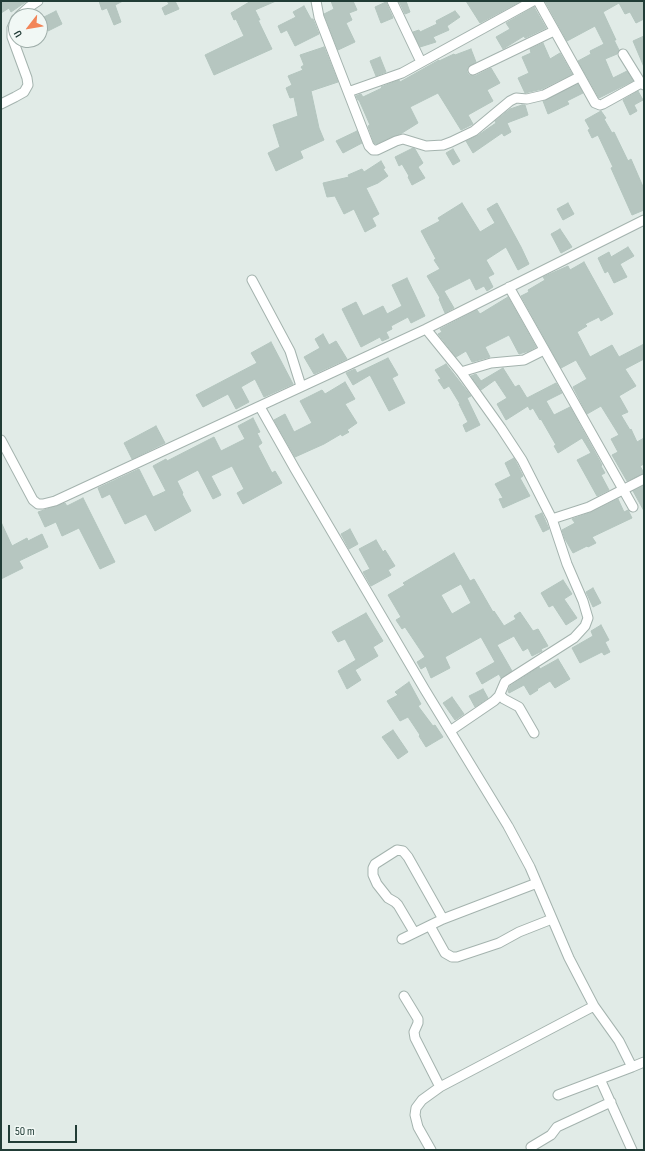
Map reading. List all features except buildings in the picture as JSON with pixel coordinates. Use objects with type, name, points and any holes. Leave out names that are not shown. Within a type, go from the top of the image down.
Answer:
[{"type":"street","points":[[28,8],[38,1]]},
{"type":"street","points":[[316,1],[319,17],[369,146],[373,150],[377,150],[402,138],[426,146],[443,145],[474,131],[510,100],[544,95],[580,77]]},
{"type":"street","points":[[392,1],[421,62]]},
{"type":"street","points":[[348,92],[402,72],[533,1]]},
{"type":"street","points":[[538,1],[592,101],[595,103],[600,105],[642,84],[623,54]]},
{"type":"street","points":[[473,70],[554,31]]},
{"type":"street","points":[[1,104],[24,92],[28,85],[27,78],[16,48]]},
{"type":"street","points":[[1,440],[29,495],[38,504],[56,501],[426,329],[644,220]]},
{"type":"street","points":[[252,280],[290,352],[302,386]]},
{"type":"street","points":[[509,288],[634,507]]},
{"type":"street","points":[[426,329],[461,372],[522,460],[552,519],[566,559],[587,610],[588,618],[581,632],[574,638],[506,682],[500,695],[490,704],[450,731]]},
{"type":"street","points":[[461,372],[491,363],[524,360],[544,350]]},
{"type":"street","points":[[260,407],[298,476],[508,826],[530,867],[552,919],[594,1006],[619,1041],[632,1067]]},
{"type":"street","points":[[552,519],[589,506],[644,479]]},
{"type":"street","points":[[500,695],[504,699],[519,707],[534,733]]},
{"type":"street","points":[[414,932],[398,905],[388,898],[377,884],[373,875],[373,868],[375,864],[397,850],[403,851],[408,857],[443,919]]},
{"type":"street","points":[[402,939],[443,919],[537,883]]},
{"type":"street","points":[[430,926],[444,953],[452,957],[457,957],[499,943],[527,929],[552,919]]},
{"type":"street","points":[[404,996],[418,1019],[414,1035],[416,1042],[440,1087]]},
{"type":"street","points":[[431,1150],[418,1127],[415,1116],[416,1108],[422,1100],[440,1087],[594,1006]]},
{"type":"street","points":[[558,1095],[644,1062]]},
{"type":"street","points":[[600,1079],[632,1150]]},
{"type":"street","points":[[531,1148],[551,1135],[557,1126],[611,1102]]}]
